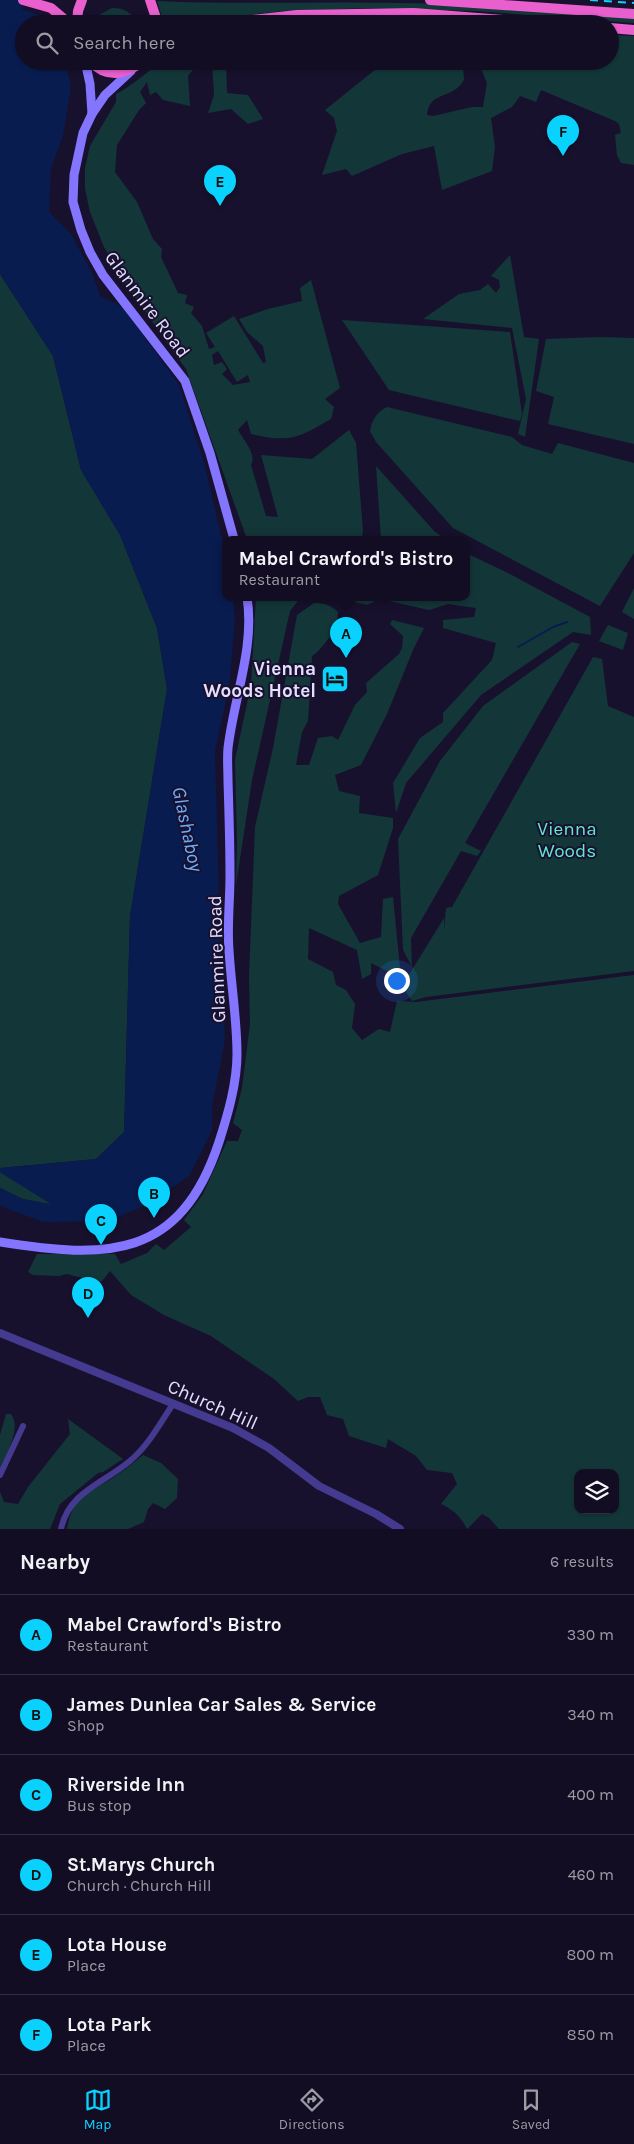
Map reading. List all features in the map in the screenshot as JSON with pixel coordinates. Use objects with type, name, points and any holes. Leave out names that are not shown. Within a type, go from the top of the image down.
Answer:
[{"type":"highway","points":[[25,0],[51,8],[59,15]]},
{"type":"highway","points":[[78,15],[82,0]]},
{"type":"highway","points":[[150,0],[155,15]]},
{"type":"highway","points":[[430,0],[634,14]]},
{"type":"highway","points":[[297,15],[414,13],[440,15]]},
{"type":"highway","points":[[619,29],[634,30]]},
{"type":"highway","points":[[103,70],[118,73],[132,70]]},
{"type":"main road","points":[[87,70],[92,114]]},
{"type":"main road","name":"Glanmire Road","points":[[132,70],[110,90],[92,114],[83,133],[74,175],[73,202],[80,230],[103,275],[186,381],[210,453],[233,536]]},
{"type":"main road","name":"Glanmire Road","points":[[0,1242],[50,1250],[90,1250],[116,1248],[142,1240],[159,1232],[184,1211],[197,1194],[215,1154],[228,1112],[238,1053],[228,948],[230,875],[228,749],[245,660],[250,618],[248,601]]},
{"type":"street","name":"Church Hill","points":[[0,1333],[251,1437],[319,1486],[376,1514],[400,1529]]},
{"type":"street","points":[[61,1529],[63,1519],[77,1498],[133,1459],[173,1404]]},
{"type":"street","points":[[0,1475],[23,1426]]},
{"type":"green space","points":[[157,1],[429,4],[608,15],[529,15],[476,11],[369,8],[282,11],[248,15],[161,15]]},
{"type":"green space","points":[[112,8],[120,9],[132,15],[99,15]]},
{"type":"green space","points":[[619,16],[634,17],[634,23],[619,22]]},
{"type":"green space","points":[[619,35],[634,36],[634,165],[621,163],[617,155],[615,135],[621,133],[619,124],[541,90],[536,102],[520,96],[512,107],[491,118],[495,147],[492,171],[442,190],[434,146],[402,154],[352,176],[346,169],[322,175],[337,131],[334,118],[325,110],[375,70],[463,70],[464,80],[459,86],[437,98],[431,104],[427,115],[433,116],[472,107],[483,107],[487,83],[482,70],[619,70]]},
{"type":"green space","points":[[151,70],[193,70],[188,76],[190,106],[163,100],[156,92],[150,95],[147,82],[140,92],[146,103],[139,110],[117,145],[115,172],[137,202],[153,239],[162,249],[161,257],[178,293],[187,295],[185,303],[194,307],[191,313],[202,326],[209,349],[215,347],[206,333],[234,316],[263,363],[266,362],[263,346],[247,332],[239,319],[268,309],[302,301],[300,288],[311,280],[340,388],[325,399],[334,407],[331,419],[310,431],[293,437],[264,437],[251,434],[247,420],[238,430],[251,452],[251,465],[266,516],[278,517],[261,455],[312,459],[349,430],[356,443],[362,536],[246,536],[186,369],[124,282],[104,247],[90,212],[85,189],[85,168],[90,146],[116,102],[116,94],[129,87]],"holes":[[[218,351],[237,382],[248,375],[250,382],[233,385],[222,374],[227,369],[222,362],[214,365],[212,355]]]},
{"type":"green space","points":[[213,70],[226,70],[227,93],[248,95],[263,119],[248,124],[231,109],[208,113],[214,95]]},
{"type":"green space","points":[[510,255],[524,337],[539,339],[525,437],[518,434],[526,399],[512,328],[423,319],[459,294],[480,290],[488,284],[496,293],[500,287],[499,280],[491,276]]},
{"type":"green space","points":[[0,274],[53,356],[81,470],[120,535],[157,628],[167,689],[130,916],[124,1132],[96,1159],[0,1168]]},
{"type":"green space","points":[[342,320],[510,332],[522,414],[520,421],[389,390]]},
{"type":"green space","points":[[634,338],[634,444],[548,424],[554,397],[536,391],[546,339]]},
{"type":"green space","points":[[387,407],[512,437],[522,445],[552,454],[558,443],[634,463],[634,553],[600,606],[453,528],[376,442],[370,431],[375,417]]},
{"type":"green space","points":[[376,466],[434,531],[441,536],[381,536]]},
{"type":"green space","points":[[470,555],[590,617],[591,635],[573,632],[481,695],[406,783],[396,813],[393,783],[420,738],[443,722],[443,713],[492,660],[496,643],[443,628],[443,620],[474,617],[476,608],[448,604],[429,610],[389,601],[470,601]]},
{"type":"green space","points":[[634,588],[634,619],[622,612]]},
{"type":"green space","points":[[256,601],[298,601],[290,611],[252,780],[236,885],[235,760],[251,685]]},
{"type":"green space","points":[[349,601],[376,601],[367,605]]},
{"type":"green space","points":[[314,603],[327,605],[338,612],[336,632],[312,656],[308,721],[302,732],[296,765],[309,765],[318,738],[332,736],[338,740],[355,705],[367,692],[366,683],[399,654],[402,648],[403,636],[390,624],[392,620],[424,628],[387,714],[361,765],[335,775],[339,791],[360,796],[359,813],[393,818],[393,828],[378,875],[339,896],[338,904],[360,943],[381,937],[383,899],[393,897],[401,978],[371,963],[371,974],[362,979],[357,950],[309,928],[308,959],[333,972],[336,985],[346,990],[355,1004],[352,1028],[362,1040],[379,1029],[390,1032],[397,1001],[416,1002],[634,975],[634,1529],[499,1529],[489,1518],[482,1514],[467,1529],[457,1514],[441,1504],[457,1484],[452,1473],[427,1470],[416,1456],[388,1439],[386,1448],[349,1436],[343,1419],[327,1415],[320,1397],[308,1397],[298,1401],[274,1379],[211,1336],[164,1315],[131,1295],[110,1271],[102,1281],[90,1285],[87,1279],[67,1274],[59,1276],[33,1275],[28,1272],[37,1254],[115,1254],[121,1264],[147,1253],[156,1244],[164,1250],[191,1227],[184,1220],[203,1194],[227,1141],[238,1141],[242,1130],[233,1123],[242,1088],[250,1024],[249,976],[255,827],[273,748],[297,615]]},
{"type":"green space","points":[[608,625],[628,633],[623,650],[599,641]]},
{"type":"green space","name":"Vienna Woods","points":[[572,642],[580,644],[465,843],[481,851],[477,856],[461,851],[411,938],[412,967],[403,950],[398,839],[440,761],[483,706]]},
{"type":"green space","name":"Vienna Woods","points":[[593,657],[602,659],[608,706],[634,717],[634,971],[426,997],[412,1001],[402,986],[444,918],[444,930],[446,908],[452,907]]},
{"type":"green space","points":[[0,1172],[53,1205],[23,1199],[0,1188]]},
{"type":"green space","points":[[6,1414],[11,1414],[15,1426],[12,1441],[0,1469],[0,1435]]},
{"type":"green space","points":[[68,1419],[123,1459],[103,1472],[98,1473],[60,1504],[50,1529],[0,1529],[0,1492],[4,1502],[18,1504],[28,1487],[70,1434]]},
{"type":"green space","points":[[143,1455],[161,1463],[178,1479],[177,1498],[165,1509],[153,1503],[148,1509],[144,1522],[128,1529],[67,1529],[72,1511],[80,1499],[117,1475]]},
{"type":"water","name":"Glashaboy","points":[[0,0],[26,0],[22,9],[38,15],[15,15],[15,70],[67,70],[71,86],[63,136],[51,168],[49,212],[71,234],[93,275],[100,296],[123,307],[179,385],[205,466],[222,540],[222,601],[233,601],[235,620],[229,687],[215,751],[225,1040],[212,1106],[212,1130],[189,1176],[148,1204],[109,1221],[44,1222],[10,1210],[0,1205],[0,1188],[23,1199],[51,1204],[0,1172],[0,1168],[96,1159],[124,1132],[130,916],[167,689],[157,628],[120,535],[81,470],[53,356],[0,274]]},
{"type":"waterway","points":[[518,647],[553,627],[567,622]]},
{"type":"railway","points":[[590,0],[634,3]]},
{"type":"place","name":"Lota Park","points":[[563,156]]},
{"type":"place","name":"Lota House","points":[[220,206]]},
{"type":"place","name":"Mabel Crawford's Bistro","points":[[346,658]]},
{"type":"place","name":"Vienna Woods Hotel","points":[[335,679]]},
{"type":"place","name":"James Dunlea Car Sales & Service","points":[[154,1218]]},
{"type":"place","name":"Riverside Inn","points":[[101,1245]]},
{"type":"place","name":"St.Marys Church","points":[[88,1318]]}]
